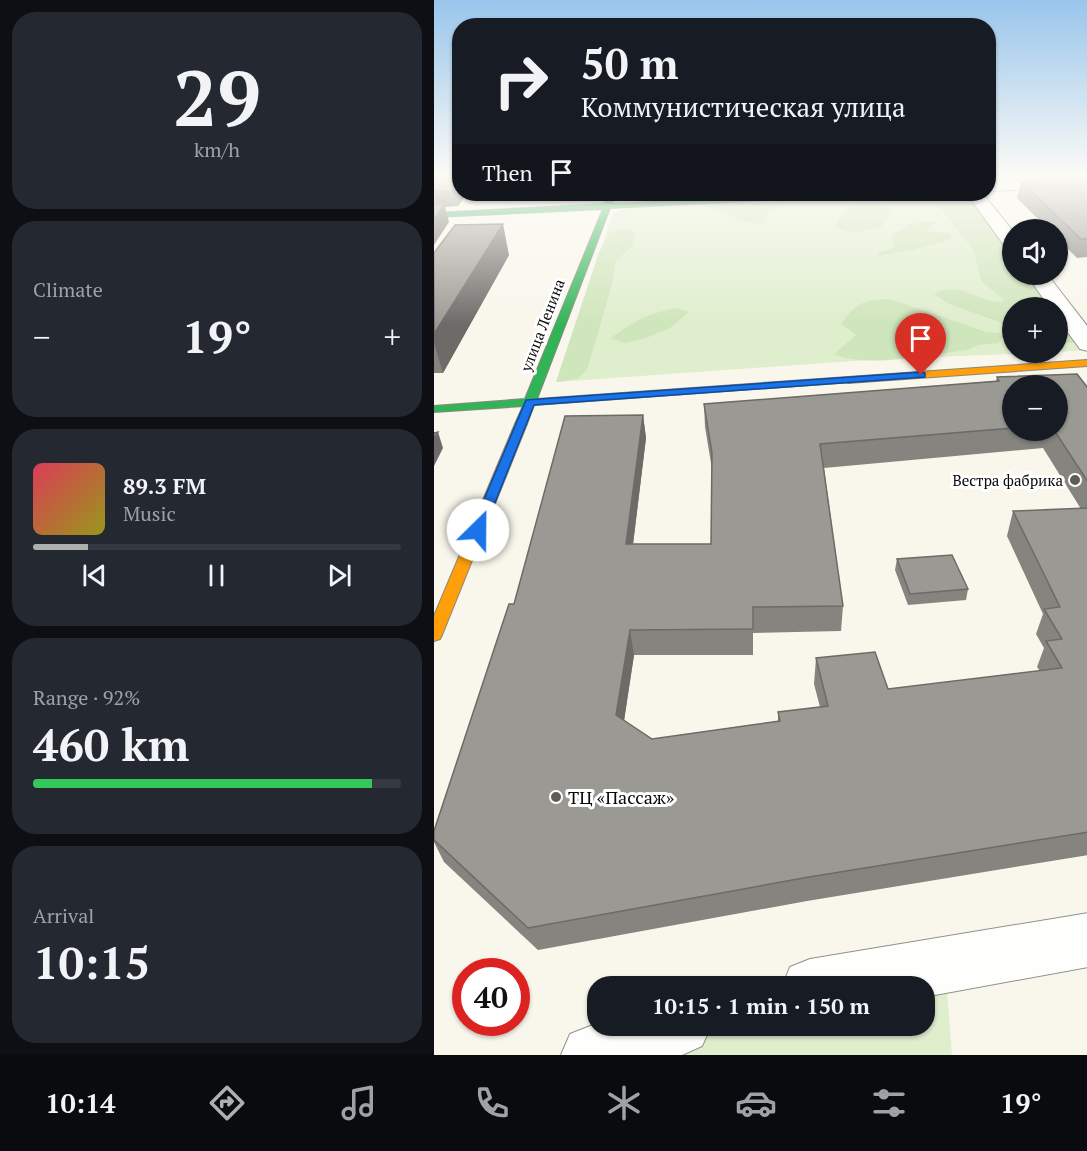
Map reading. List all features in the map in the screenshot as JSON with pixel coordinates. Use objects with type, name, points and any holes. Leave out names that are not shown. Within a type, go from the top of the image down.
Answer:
[{"type":"street","name":"улица Ленина","points":[[434,635],[530,402],[599,226]]},
{"type":"street","points":[[1044,285],[1088,344]]},
{"type":"street","points":[[434,409],[1088,363]]},
{"type":"street","points":[[881,976],[1088,940]]},
{"type":"street","points":[[590,1055],[650,1036]]},
{"type":"green space","points":[[609,226],[990,226],[1002,251],[1002,285],[1043,285],[1051,297],[1002,297],[1002,354],[883,359],[556,382]]},
{"type":"green space","points":[[836,226],[882,226],[852,232]]},
{"type":"green space","points":[[906,226],[931,226],[926,231],[949,233],[952,239],[914,250],[877,256],[877,253],[893,248],[892,235]]},
{"type":"green space","points":[[955,226],[999,226],[1002,230],[1002,285],[1043,285],[1052,297],[1002,298],[981,281],[974,251]]},
{"type":"green space","points":[[625,229],[636,232],[632,246],[616,261],[611,288],[587,370],[577,379],[556,382],[599,252],[610,232]]},
{"type":"green space","points":[[953,289],[1002,301],[1002,323],[949,304],[934,294]]},
{"type":"green space","points":[[890,299],[986,332],[998,333],[1002,338],[998,343],[979,345],[968,350],[900,359],[864,360],[834,354],[856,335],[841,324],[861,304],[873,300]]},
{"type":"green space","points":[[677,308],[689,312],[670,328],[646,338],[625,343],[611,338],[642,318]]},
{"type":"green space","points":[[1068,318],[1080,334],[1076,343],[1068,343]]},
{"type":"green space","points":[[1068,322],[1087,350],[1068,351]]},
{"type":"green space","points":[[945,966],[952,1055],[591,1055],[651,1036],[935,1036],[935,976]]},
{"type":"building","points":[[454,226],[502,226],[434,334],[434,253]]},
{"type":"building","points":[[1068,226],[1088,226],[1088,239],[1081,239]]},
{"type":"building","points":[[1077,374],[1088,388],[1088,482],[1061,441],[1068,441],[1068,375],[1050,375]]},
{"type":"building","points":[[997,377],[1002,377],[1002,429],[820,444],[843,606],[753,607],[753,629],[630,630],[616,715],[652,739],[780,721],[778,712],[828,706],[816,658],[875,652],[888,689],[1062,668],[1046,641],[1062,639],[1044,609],[1060,607],[1013,511],[1088,508],[1088,832],[809,877],[528,928],[434,840],[434,831],[509,604],[514,604],[565,416],[643,415],[626,544],[711,544],[712,453],[704,404],[999,381]]},
{"type":"building","points":[[952,555],[968,589],[910,594],[897,559]]},
{"type":"traffic: fast","points":[[521,424],[599,226]]},
{"type":"traffic: fast","points":[[434,409],[848,380]]},
{"type":"traffic: slow","points":[[848,380],[1088,363]]},
{"type":"traffic: slow","points":[[434,635],[521,424]]},
{"type":"place","name":"Вестра фабрика","points":[[1075,480]]},
{"type":"place","name":"ТЦ «Пассаж»","points":[[556,797]]},
{"type":"route","points":[[478,530],[530,402],[921,375]]}]
